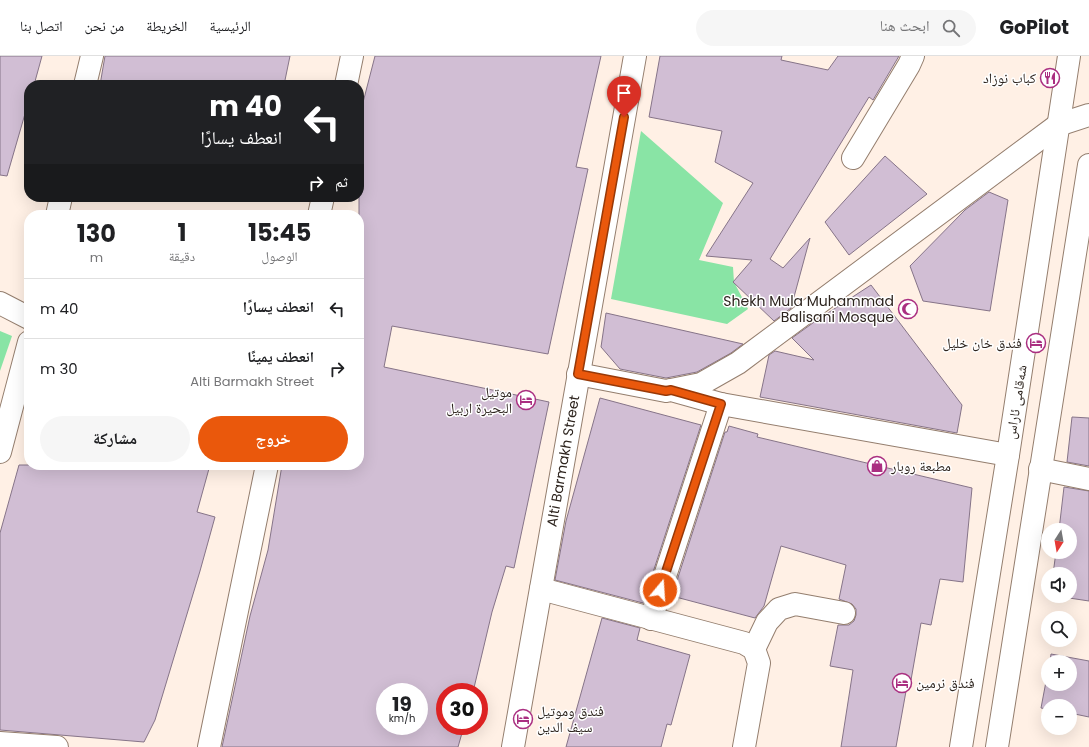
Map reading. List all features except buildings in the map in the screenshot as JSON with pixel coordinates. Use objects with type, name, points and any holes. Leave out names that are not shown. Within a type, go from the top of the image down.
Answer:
[{"type":"street","points":[[87,80],[92,56]]},
{"type":"street","points":[[347,80],[352,56]]},
{"type":"street","name":"Alti Barmakh Street","points":[[513,747],[635,56]]},
{"type":"street","points":[[853,158],[909,66],[913,56]]},
{"type":"street","name":"شەقامی ئاراس","points":[[961,747],[1008,455],[1069,56]]},
{"type":"street","points":[[578,374],[666,391],[701,384],[738,363],[1058,125],[1089,115]]},
{"type":"street","points":[[997,747],[1089,165]]},
{"type":"street","points":[[0,303],[24,315]]},
{"type":"street","points":[[0,452],[24,361]]},
{"type":"street","points":[[671,390],[721,404],[1008,455]]},
{"type":"street","points":[[651,619],[721,404]]},
{"type":"street","points":[[1040,469],[1089,479]]},
{"type":"street","points":[[209,747],[266,470]]},
{"type":"street","points":[[541,589],[744,643],[754,649],[759,663],[744,747]]},
{"type":"street","points":[[754,649],[767,622],[779,609],[795,604],[844,613]]},
{"type":"street","points":[[0,743],[57,747]]},
{"type":"green space","points":[[641,131],[723,203],[699,260],[733,267],[734,282],[748,309],[727,324],[611,299]]},
{"type":"green space","points":[[0,331],[12,336],[0,371]]},
{"type":"place","name":"كباب نوزاد","points":[[1050,78]]},
{"type":"place","name":"Shekh Mula Muhammad Balisani Mosque","points":[[908,309]]},
{"type":"place","name":"فندق خان خليل","points":[[1036,343]]},
{"type":"place","name":"موتيل البحيرة اربيل","points":[[526,400]]},
{"type":"place","name":"مطبعة روبار","points":[[877,466]]},
{"type":"place","name":"فندق نرمين","points":[[902,683]]},
{"type":"place","name":"فندق وموتيل سيف الدين","points":[[523,719]]},
{"type":"route","points":[[624,117],[578,374],[666,391],[671,390],[721,404],[660,590]]}]
